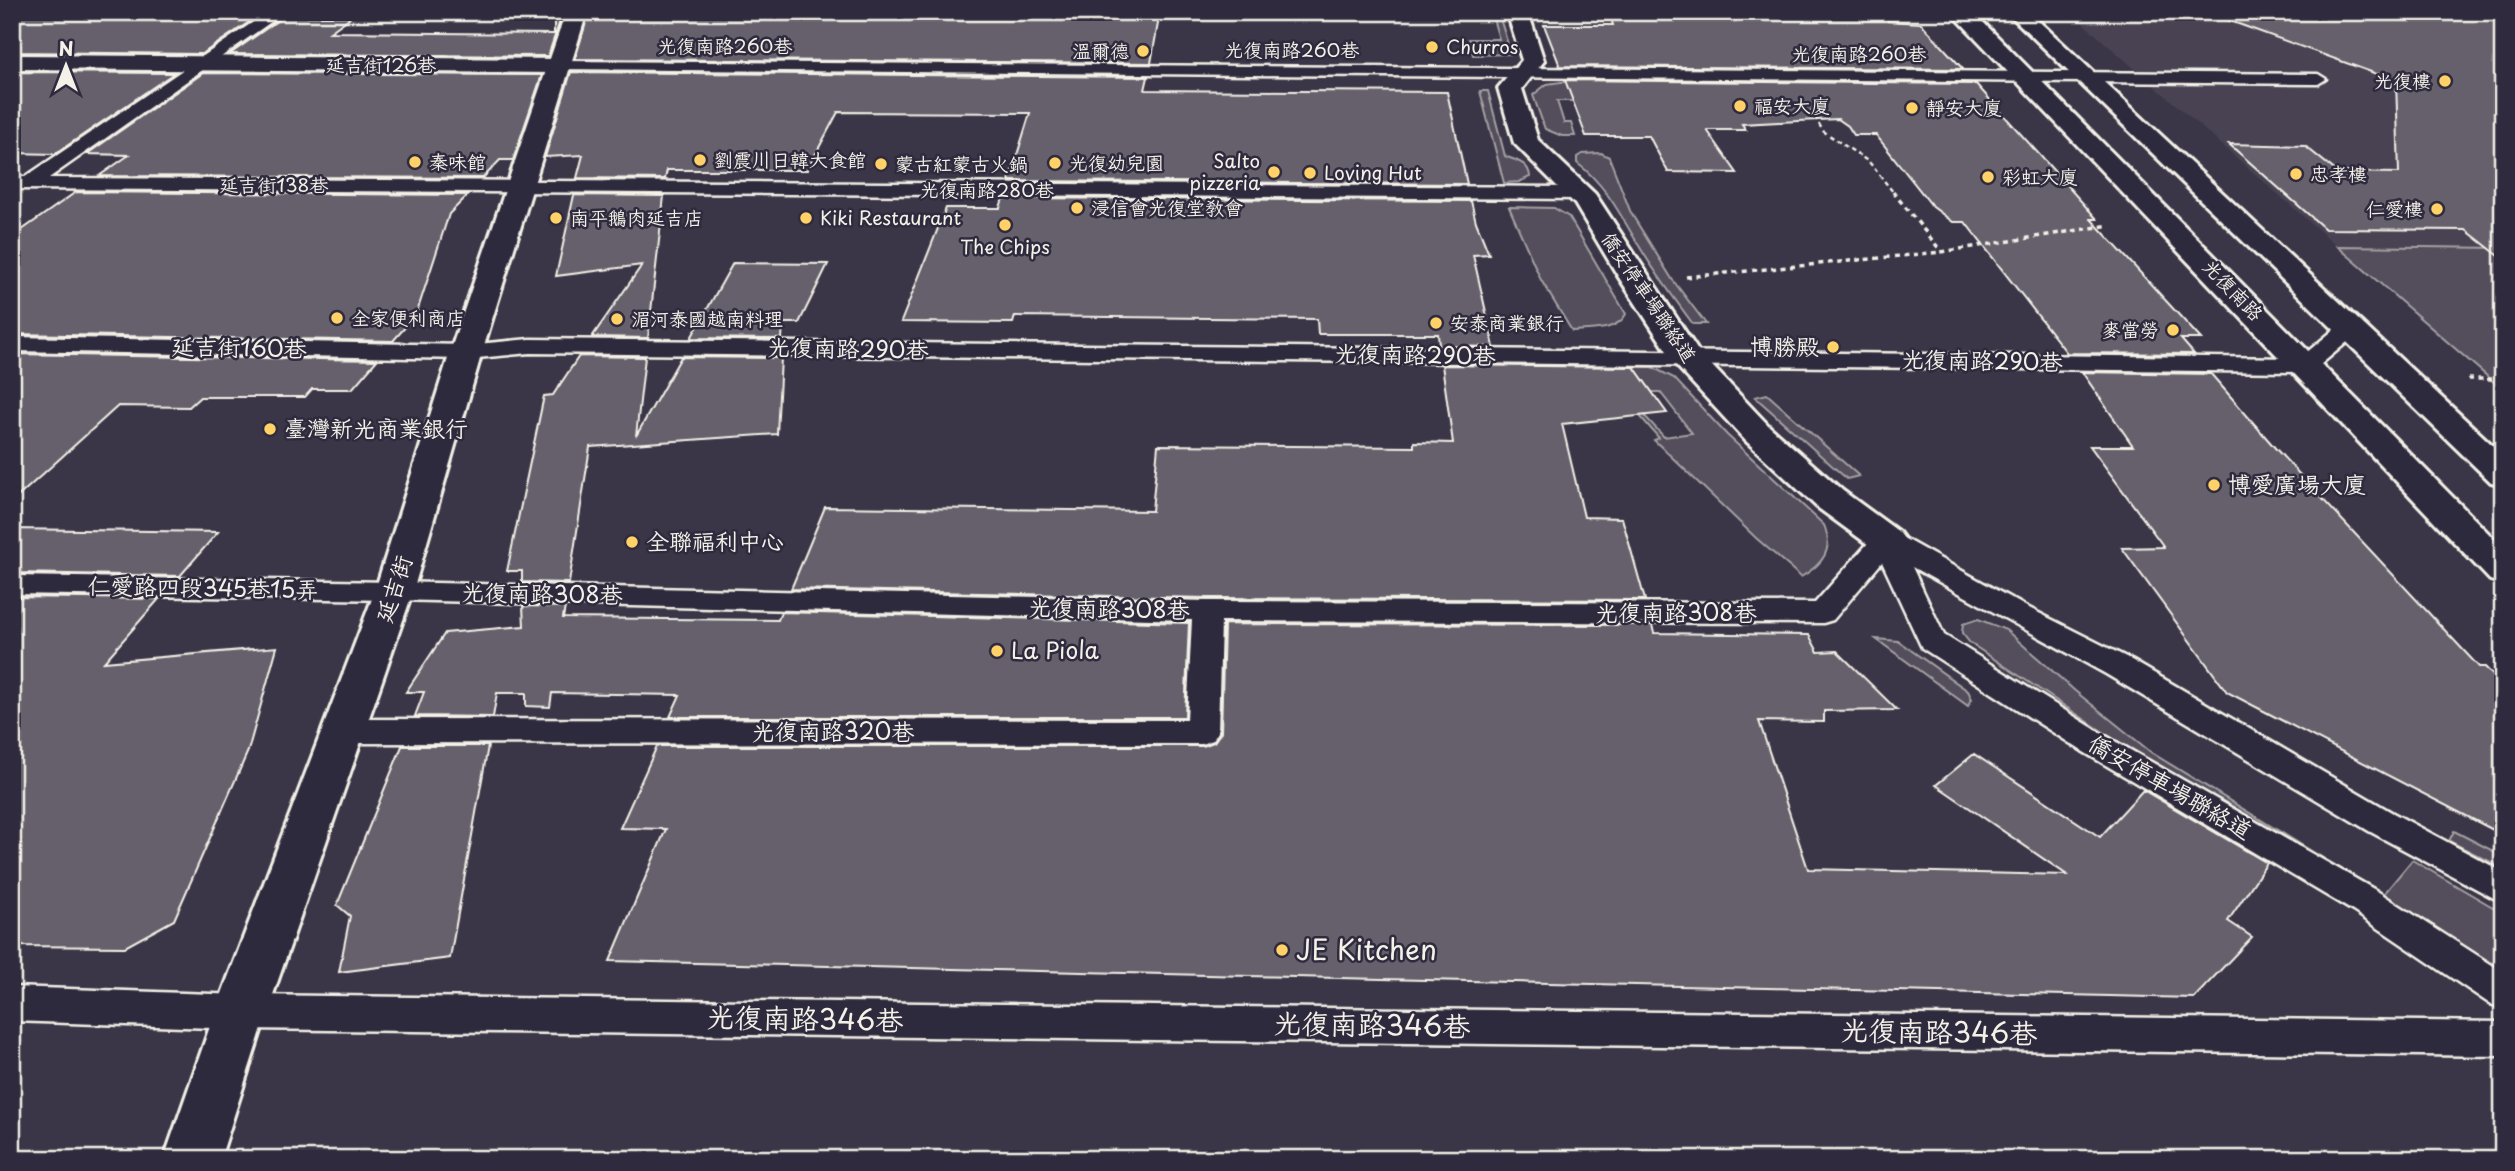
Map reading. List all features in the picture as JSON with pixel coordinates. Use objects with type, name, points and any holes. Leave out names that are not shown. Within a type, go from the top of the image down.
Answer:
[{"type":"street","name":"延吉街","points":[[192,1159],[242,1012],[394,591],[467,352],[577,12]]},
{"type":"street","name":"僑安停車場聯絡道","points":[[1517,12],[1534,61],[1510,88],[1526,142],[1579,193],[1687,358],[1757,432],[1830,499],[1886,540]]},
{"type":"street","name":"光復南路","points":[[1961,12],[2503,571]]},
{"type":"street","points":[[2017,12],[2503,474]]},
{"type":"street","name":"延吉街126巷","points":[[12,62],[559,66]]},
{"type":"lane","points":[[18,187],[278,12]]},
{"type":"lane","name":"光復南路260巷","points":[[559,66],[2319,79]]},
{"type":"lane","name":"延吉街138巷","points":[[18,187],[520,187]]},
{"type":"lane","name":"光復南路280巷","points":[[520,187],[1579,193]]},
{"type":"lane","points":[[2306,365],[2350,328]]},
{"type":"lane","name":"延吉街160巷","points":[[12,344],[467,352]]},
{"type":"lane","name":"光復南路290巷","points":[[467,352],[530,346],[2306,365]]},
{"type":"lane","name":"光復南路308巷","points":[[394,591],[1207,611],[1824,613],[1886,540]]},
{"type":"lane","name":"僑安停車場聯絡道","points":[[1886,540],[2013,612],[2117,666],[2381,822],[2503,890]]},
{"type":"lane","name":"僑安停車場聯絡道","points":[[1886,540],[1932,641],[2093,743],[2365,901],[2503,992]]},
{"type":"lane","name":"仁愛路四段345巷15弄","points":[[12,585],[394,591]]},
{"type":"lane","name":"光復南路320巷","points":[[343,731],[1202,732],[1207,611]]},
{"type":"lane","name":"光復南路346巷","points":[[12,1004],[242,1012],[2503,1039]]},
{"type":"path","points":[[1790,75],[1823,131],[1869,163],[1941,252]]},
{"type":"path","points":[[1686,277],[1941,252],[2114,224]]},
{"type":"path","points":[[2463,379],[2503,379]]},
{"type":"shaded area","points":[[1491,12],[1498,12],[1511,54],[1473,55],[1469,39],[1499,39]]},
{"type":"shaded area","points":[[2070,12],[2503,12],[2503,248],[2337,246]]},
{"type":"shaded area","points":[[1582,82],[1580,101],[1557,101],[1564,123],[1571,123],[1575,136],[1562,136],[1545,129],[1533,95],[1547,84]]},
{"type":"shaded area","points":[[1480,91],[1488,91],[1505,156],[1525,165],[1530,177],[1519,182],[1504,183]]},
{"type":"shaded area","points":[[1601,153],[1609,157],[1631,213],[1672,279],[1706,324],[1693,324],[1650,263],[1615,205],[1598,183],[1577,163],[1577,157],[1582,154]]},
{"type":"shaded area","points":[[1509,207],[1554,208],[1569,217],[1626,314],[1622,320],[1610,327],[1572,331],[1541,280]]},
{"type":"shaded area","points":[[2337,246],[2503,248],[2503,390]]},
{"type":"shaded area","points":[[1634,367],[1652,367],[1674,378],[1727,435],[1824,525],[1827,549],[1815,567],[1801,577],[1756,538],[1654,440],[1659,438],[1640,416],[1644,415],[1664,437],[1692,433],[1660,392],[1652,392]]},
{"type":"shaded area","points":[[1767,394],[1859,476],[1847,479],[1755,397]]},
{"type":"shaded area","points":[[1978,619],[2006,630],[2075,691],[2152,753],[2383,895],[2114,739],[1970,643],[1962,633],[1963,624]]},
{"type":"shaded area","points":[[1876,639],[1898,641],[1968,691],[1972,699],[1968,706]]},
{"type":"shaded area","points":[[2454,831],[2503,856],[2503,868],[2449,841]]},
{"type":"shaded area","points":[[2412,860],[2503,913],[2503,974],[2383,895]]},
{"type":"building","points":[[554,12],[563,12],[548,56],[230,54],[284,16],[352,16],[330,32],[554,34]]},
{"type":"building","points":[[589,12],[1160,12],[1151,63],[575,59]]},
{"type":"building","points":[[1644,12],[1888,12],[1888,21],[1921,23],[1963,69],[1560,66],[1544,25],[1613,25],[1611,19],[1647,19]]},
{"type":"building","points":[[2223,12],[2503,12],[2503,259],[2466,230],[2325,229],[2229,144],[2305,146],[2337,172],[2399,173],[2396,81],[2222,18]]},
{"type":"building","points":[[12,15],[258,16],[202,54],[12,52]]},
{"type":"building","points":[[12,72],[174,73],[55,154],[12,153]]},
{"type":"building","points":[[571,72],[1148,77],[1145,90],[1447,92],[1467,184],[1009,181],[1030,113],[838,112],[807,170],[667,170],[665,179],[577,178],[583,155],[545,157]]},
{"type":"building","points":[[203,73],[542,75],[513,160],[500,160],[483,178],[99,176],[129,155],[87,154]]},
{"type":"building","points":[[1565,80],[1976,84],[2097,219],[2091,219],[2201,339],[2181,339],[2194,354],[2067,353],[1965,222],[1953,222],[1933,207],[1876,135],[1854,135],[1848,126],[1838,119],[1742,124],[1746,130],[1707,130],[1737,173],[1668,172],[1649,136],[1586,136]]},
{"type":"building","points":[[76,192],[468,195],[449,214],[416,315],[393,341],[12,334],[12,237]]},
{"type":"building","points":[[574,195],[664,196],[648,338],[592,337],[642,265],[556,276]]},
{"type":"building","points":[[1003,198],[1471,201],[1489,254],[1473,255],[1494,347],[1439,346],[1438,334],[1318,334],[1317,319],[1015,316],[1013,323],[901,322],[946,208],[1000,208]]},
{"type":"building","points":[[733,263],[828,264],[799,323],[783,323],[782,339],[691,338]]},
{"type":"building","points":[[12,354],[377,360],[352,389],[312,389],[305,397],[200,397],[189,407],[118,406],[12,502]]},
{"type":"building","points":[[579,356],[645,357],[636,436],[681,357],[781,358],[777,434],[590,447],[569,583],[522,582],[522,571],[507,571],[544,396],[553,395]]},
{"type":"building","points":[[1442,365],[1634,367],[1667,413],[1562,424],[1584,517],[1622,518],[1645,600],[1207,598],[791,589],[825,507],[1152,511],[1158,445],[1414,447],[1414,442],[1453,443]]},
{"type":"building","points":[[2082,372],[2211,374],[2276,449],[2479,667],[2485,667],[2503,686],[2503,835],[2227,692],[2122,548],[2164,547],[2090,446],[2133,446]]},
{"type":"building","points":[[12,529],[218,532],[180,576],[12,573]]},
{"type":"building","points":[[12,597],[159,599],[104,662],[277,647],[248,751],[174,920],[125,947],[12,946]]},
{"type":"building","points":[[523,606],[565,607],[563,618],[778,620],[781,612],[1189,623],[1185,717],[670,717],[680,695],[552,693],[550,707],[526,706],[526,693],[497,693],[493,717],[415,716],[424,692],[406,692],[445,633],[524,626]]},
{"type":"building","points":[[1224,624],[1652,625],[1654,633],[1809,635],[1818,652],[1837,651],[1897,710],[1824,711],[1824,722],[1759,721],[1808,869],[2067,875],[1936,785],[1974,754],[2100,837],[2143,790],[2267,863],[2228,921],[2252,937],[2194,998],[610,961],[666,829],[620,828],[657,746],[1203,746],[1214,742],[1221,732]]},
{"type":"building","points":[[402,746],[488,746],[450,958],[339,972],[350,916],[337,905]]},
{"type":"place","name":"Churros","points":[[1432,47]]},
{"type":"place","name":"溫爾德","points":[[1143,51]]},
{"type":"place","name":"光復樓","points":[[2445,81]]},
{"type":"place","name":"福安大廈","points":[[1740,106]]},
{"type":"place","name":"靜安大廈","points":[[1912,108]]},
{"type":"place","name":"劉震川日韓大食館","points":[[700,160]]},
{"type":"place","name":"秦味館","points":[[415,162]]},
{"type":"place","name":"光復幼兒園","points":[[1055,163]]},
{"type":"place","name":"蒙古紅蒙古火鍋","points":[[881,164]]},
{"type":"place","name":"Salto pizzeria","points":[[1274,172]]},
{"type":"place","name":"Loving Hut","points":[[1310,173]]},
{"type":"place","name":"忠孝樓","points":[[2296,174]]},
{"type":"place","name":"彩虹大廈","points":[[1988,177]]},
{"type":"place","name":"浸信會光復堂教會","points":[[1077,208]]},
{"type":"place","name":"仁愛樓","points":[[2437,209]]},
{"type":"place","name":"南平鵝肉延吉店","points":[[556,218]]},
{"type":"place","name":"Kiki Restaurant","points":[[806,218]]},
{"type":"place","name":"The Chips","points":[[1005,225]]},
{"type":"place","name":"全家便利商店","points":[[337,318]]},
{"type":"place","name":"湄河泰國越南料理","points":[[617,319]]},
{"type":"place","name":"安泰商業銀行","points":[[1436,323]]},
{"type":"place","name":"麥當勞","points":[[2173,330]]},
{"type":"place","name":"博勝殿","points":[[1833,347]]},
{"type":"place","name":"臺灣新光商業銀行","points":[[270,429]]},
{"type":"place","name":"博愛廣場大廈","points":[[2214,485]]},
{"type":"place","name":"全聯福利中心","points":[[632,542]]},
{"type":"place","name":"La Piola","points":[[997,651]]},
{"type":"place","name":"JE Kitchen","points":[[1282,950]]}]
